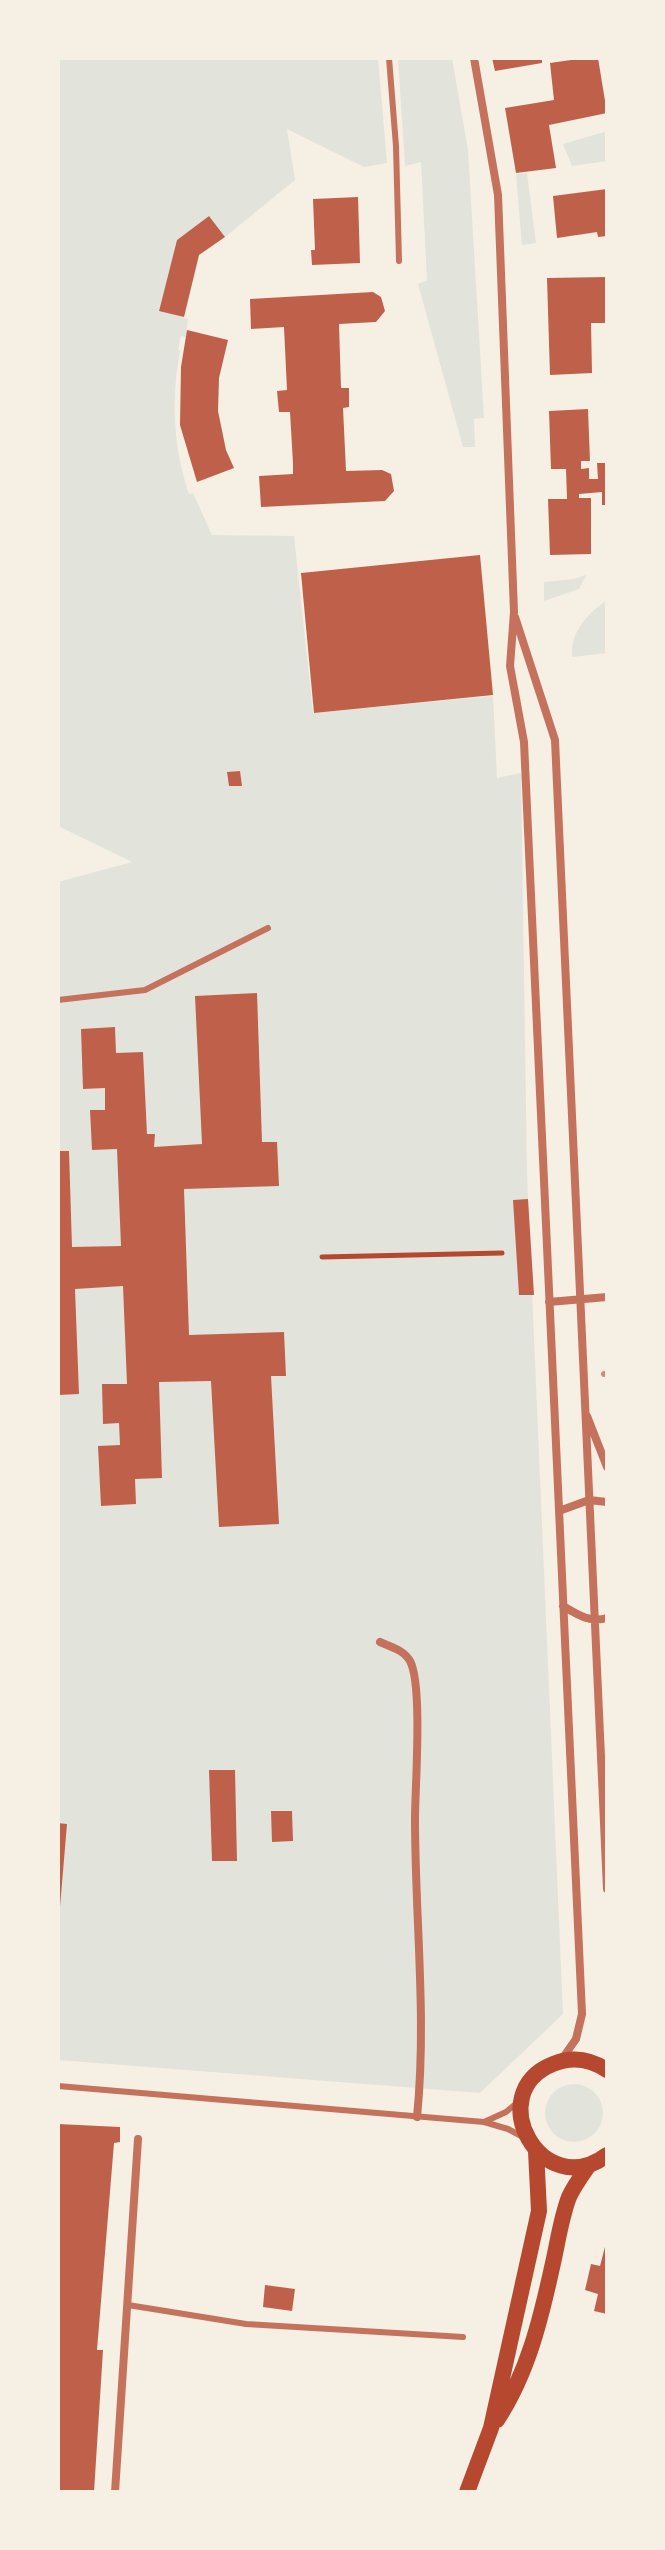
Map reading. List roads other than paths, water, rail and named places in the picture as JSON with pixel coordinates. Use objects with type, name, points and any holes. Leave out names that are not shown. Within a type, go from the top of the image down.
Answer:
[{"type":"main road","points":[[467,2492],[491,2428],[539,2211],[532,2146],[522,2127],[522,2099],[536,2075],[560,2061],[586,2061],[607,2070]]},
{"type":"main road","points":[[532,2146],[561,2165],[589,2165]]},
{"type":"main road","points":[[491,2428],[511,2398],[530,2353],[570,2194],[589,2165],[607,2155]]},
{"type":"street","points":[[474,58],[498,195],[514,612],[510,666],[524,742],[582,2014],[576,2039],[560,2061]]},
{"type":"street","points":[[514,612],[555,740],[607,1889]]},
{"type":"street","points":[[549,1302],[607,1297]]},
{"type":"street","points":[[585,1412],[607,1467]]},
{"type":"street","points":[[559,1511],[589,1500],[607,1502]]},
{"type":"street","points":[[563,1606],[579,1616],[596,1621],[607,1618]]},
{"type":"street","points":[[380,1642],[402,1652],[411,1662],[416,1685],[415,1822],[422,2068],[417,2117]]},
{"type":"street","points":[[115,2492],[138,2139]]},
{"type":"lane","points":[[389,58],[396,146],[399,261]]},
{"type":"lane","points":[[58,1000],[145,990],[268,928]]},
{"type":"lane","points":[[58,2086],[484,2122],[508,2129],[532,2146]]},
{"type":"lane","points":[[484,2122],[506,2112],[522,2099]]},
{"type":"lane","points":[[128,2305],[246,2324],[463,2337]]}]
